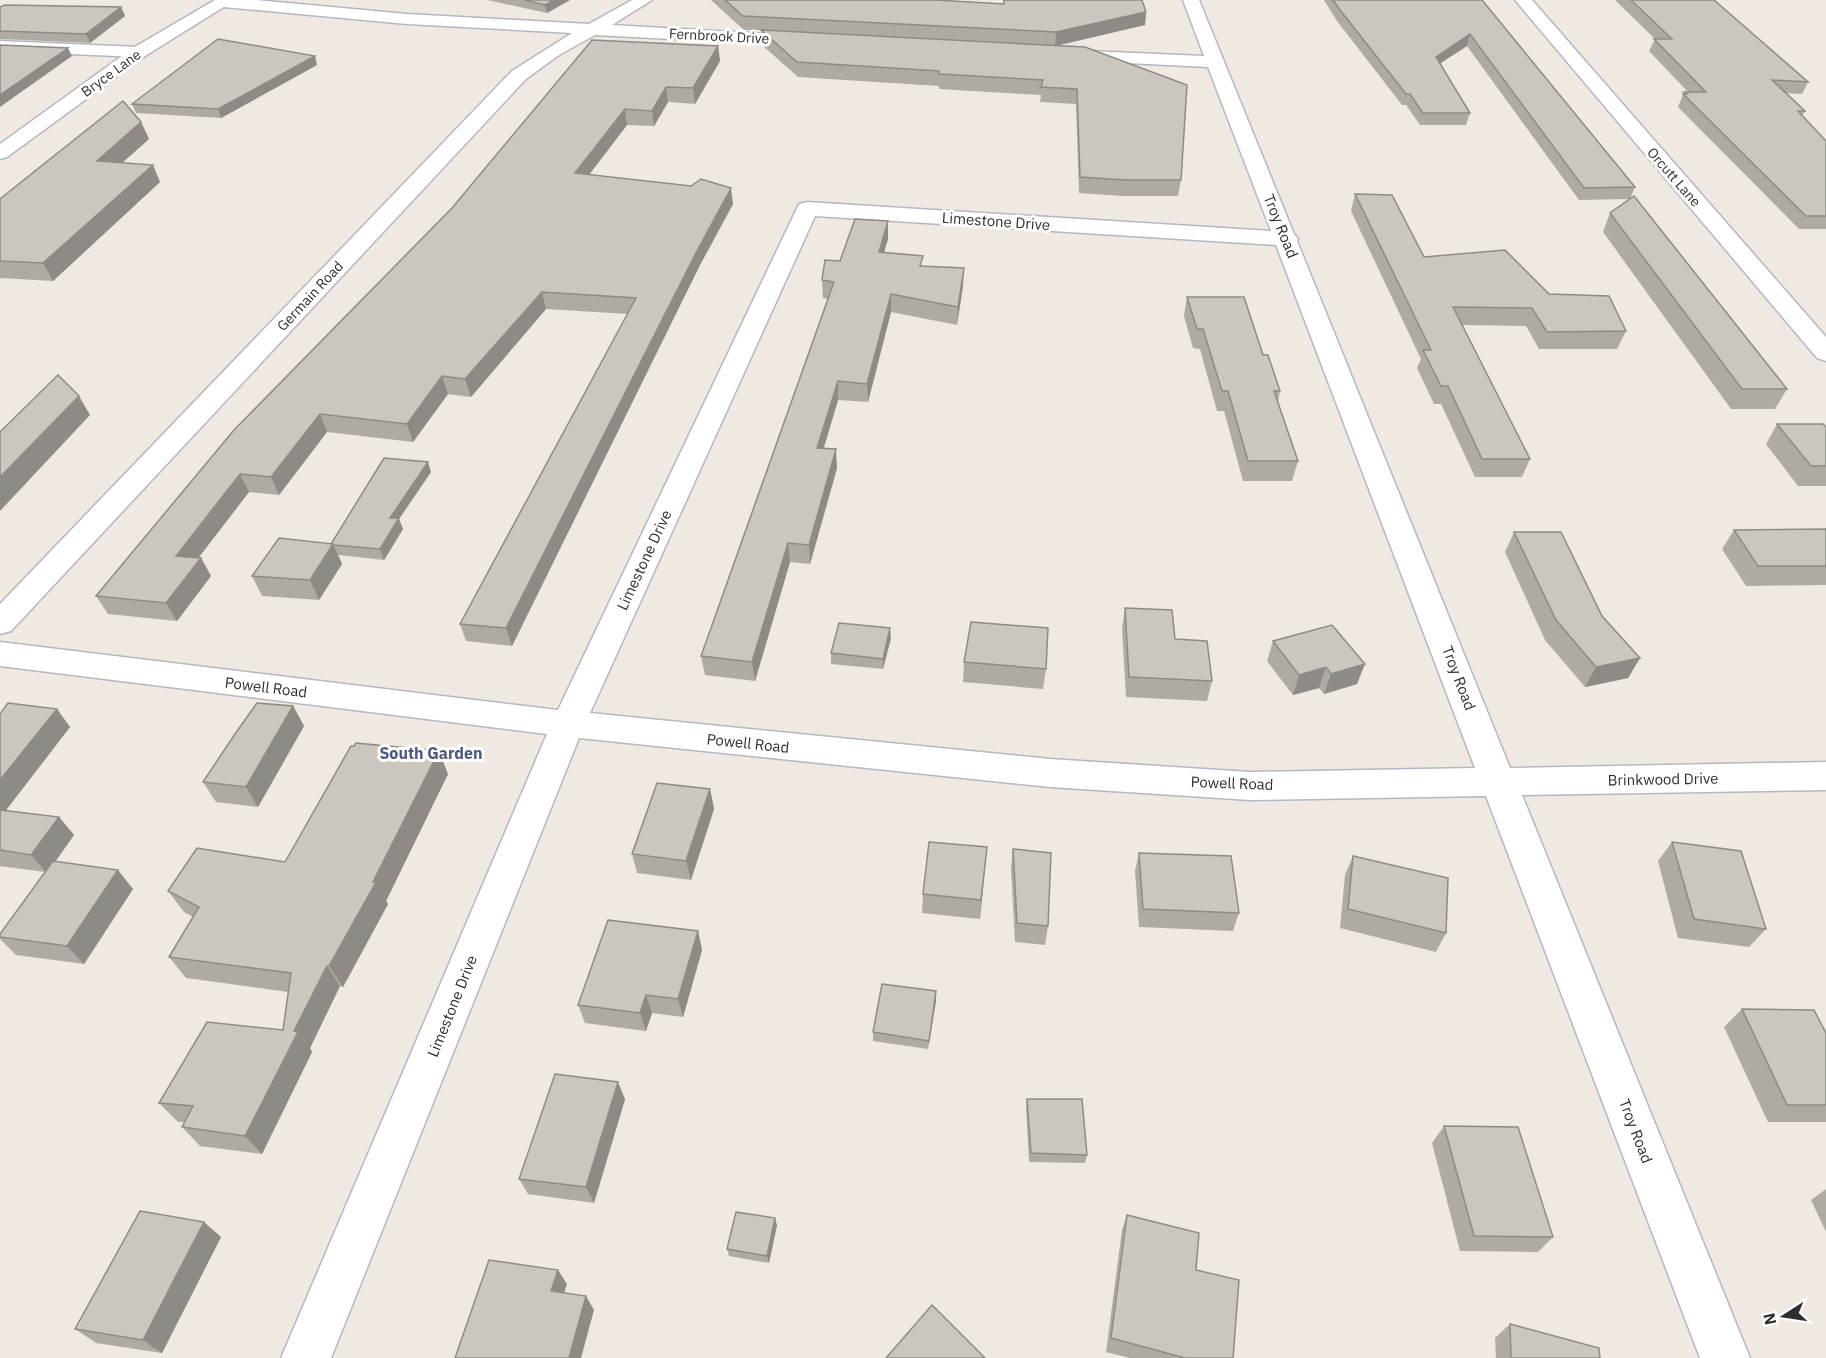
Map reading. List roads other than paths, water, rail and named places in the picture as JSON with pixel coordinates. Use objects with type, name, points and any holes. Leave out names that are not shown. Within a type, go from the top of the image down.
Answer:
[{"type":"street","name":"Germain Road","points":[[0,623],[519,75],[553,51],[644,0]]},
{"type":"street","name":"Troy Road","points":[[1191,0],[1287,239],[1725,1358]]},
{"type":"street","name":"Orcutt Lane","points":[[1523,0],[1826,353]]},
{"type":"street","name":"Fernbrook Drive","points":[[225,1],[407,19],[817,41]]},
{"type":"street","name":"Bryce Lane","points":[[0,153],[139,52],[225,1]]},
{"type":"street","points":[[0,46],[139,52]]},
{"type":"street","points":[[1051,54],[1215,62]]},
{"type":"street","name":"Limestone Drive","points":[[306,1358],[568,724],[807,209],[1287,239]]},
{"type":"street","name":"Powell Road","points":[[0,654],[568,724],[1050,773],[1250,786],[1500,781]]},
{"type":"street","name":"Brinkwood Drive","points":[[1500,781],[1826,776]]},
{"type":"district","name":"South Garden","points":[[431,753]]}]
